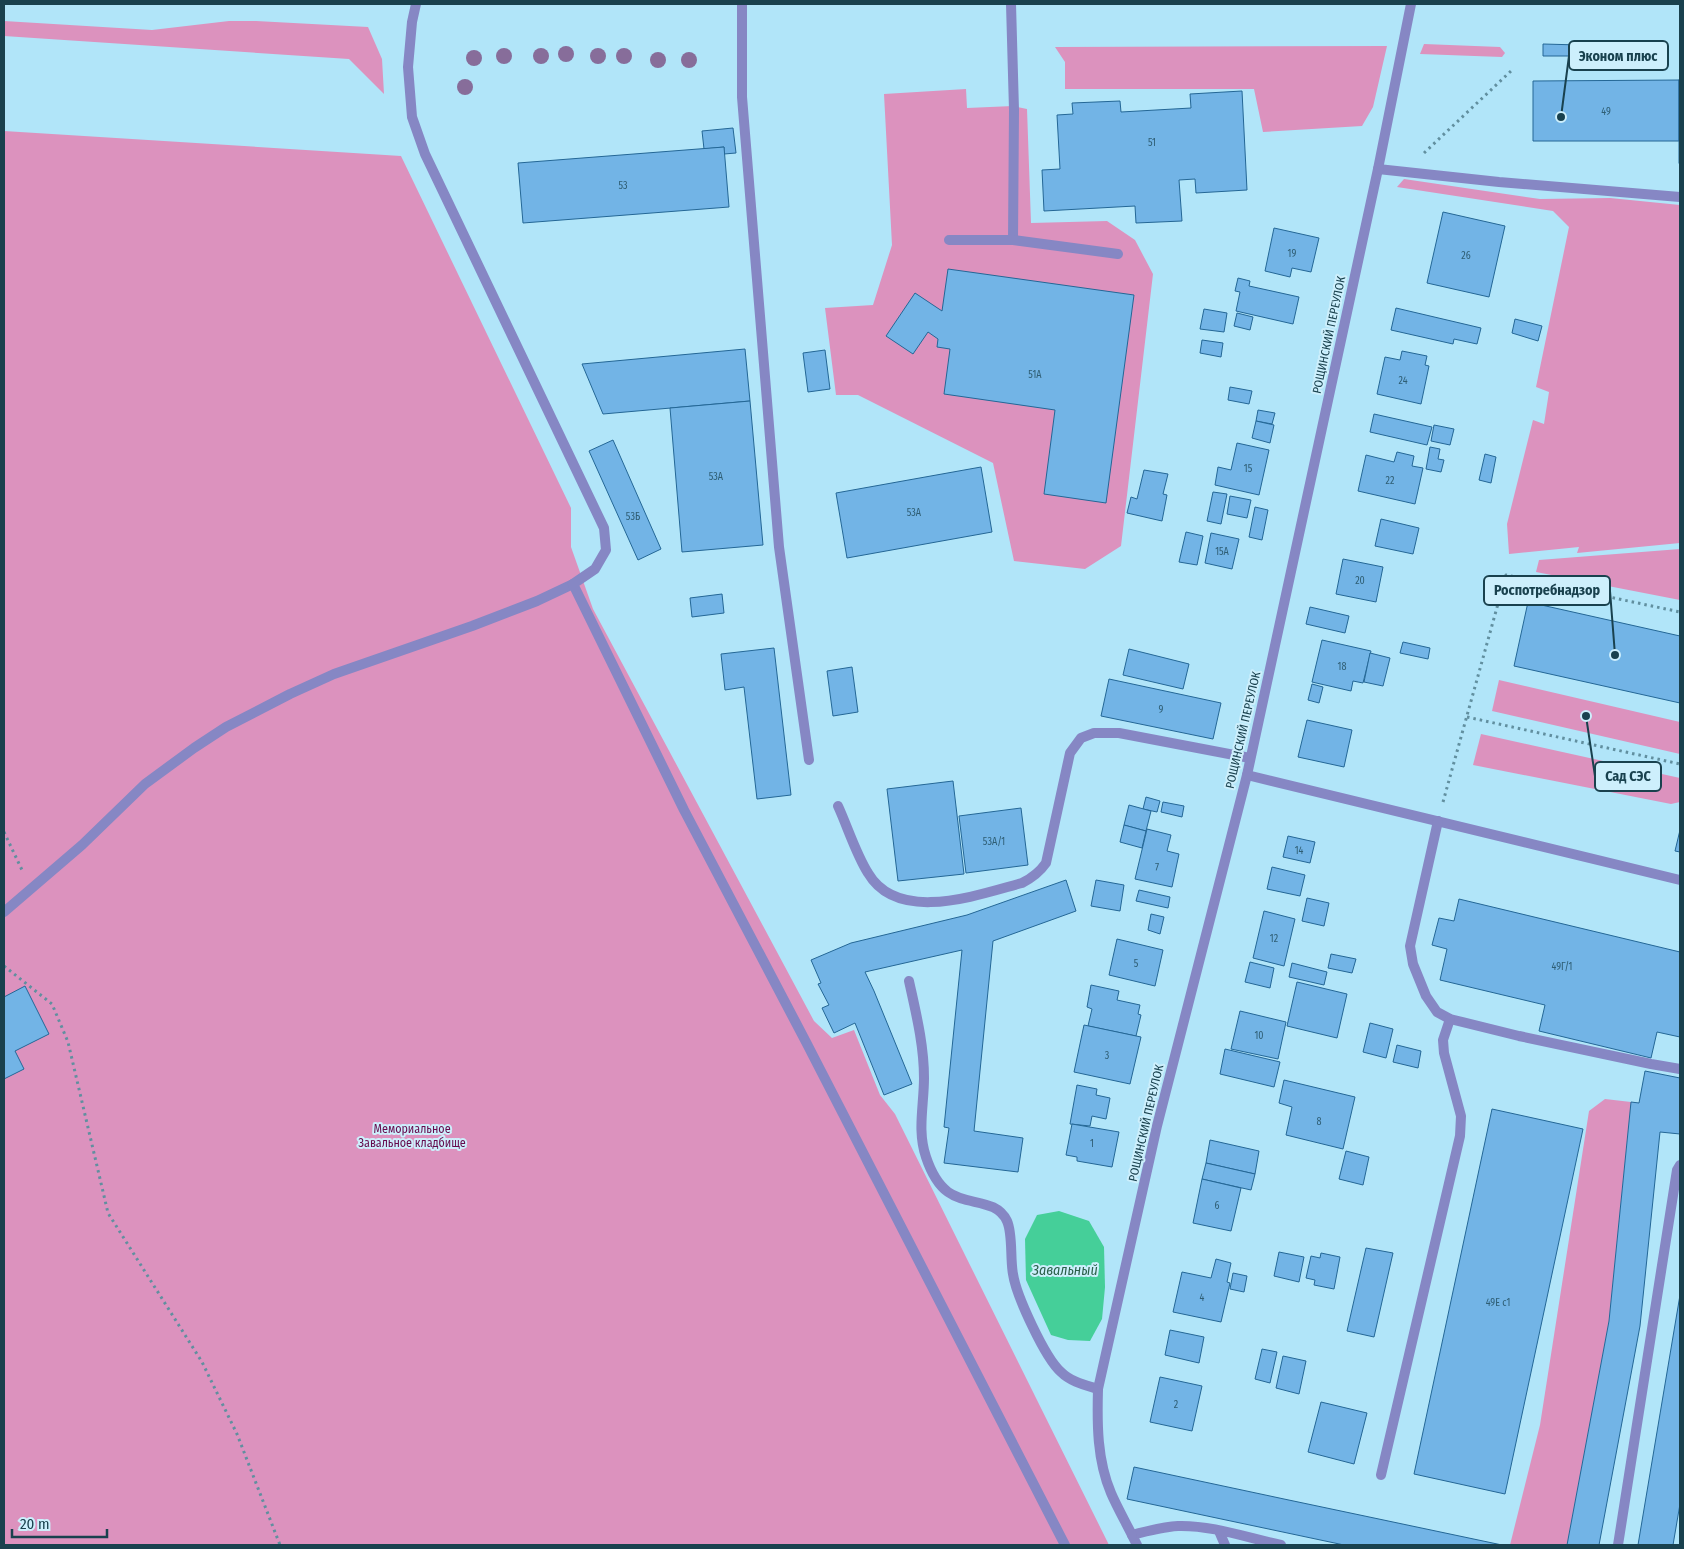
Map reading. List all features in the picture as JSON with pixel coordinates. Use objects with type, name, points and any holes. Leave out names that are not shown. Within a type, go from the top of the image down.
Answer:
[{"type":"street","points":[[4,912],[82,845],[145,784],[226,727],[334,674],[537,601],[573,584],[595,570],[606,550],[604,528],[422,145],[412,117],[408,67],[412,22],[416,4]]},
{"type":"street","points":[[742,4],[742,96],[778,537],[809,760]]},
{"type":"street","points":[[1011,4],[1014,110],[1013,240]]},
{"type":"street","name":"РОЩИНСКИЙ ПЕРЕУЛОК","points":[[1137,1545],[1111,1492],[1101,1460],[1097,1426],[1098,1389],[1157,1126],[1247,775],[1378,169],[1411,4]]},
{"type":"street","points":[[1378,169],[1499,182],[1680,197]]},
{"type":"street","points":[[949,240],[1013,240],[1118,254]]},
{"type":"street","points":[[573,584],[684,810],[806,1042],[1065,1545]]},
{"type":"street","points":[[838,806],[868,874],[879,888],[897,898],[924,902],[953,901],[1022,884],[1040,872],[1046,863],[1070,752],[1080,738],[1094,732],[1119,733],[1250,758]]},
{"type":"street","points":[[1247,775],[1680,880]]},
{"type":"street","points":[[1438,821],[1410,946],[1413,964],[1426,996],[1437,1012],[1450,1019],[1538,1040],[1680,1069]]},
{"type":"street","points":[[909,980],[923,1048],[924,1079],[920,1126],[925,1156],[935,1177],[948,1192],[964,1199],[990,1205],[1003,1213],[1010,1227],[1014,1285],[1047,1355],[1061,1373],[1080,1384],[1098,1389]]},
{"type":"street","points":[[1381,1475],[1460,1136],[1461,1116],[1443,1040],[1450,1019]]},
{"type":"street","points":[[1618,1545],[1677,1170],[1680,1165]]},
{"type":"street","points":[[1132,1535],[1177,1526],[1198,1527],[1281,1545]]},
{"type":"street","points":[[1220,1531],[1225,1545]]},
{"type":"path","points":[[1420,156],[1511,71]]},
{"type":"path","points":[[1441,809],[1506,575],[1680,612]]},
{"type":"path","points":[[1466,717],[1680,764]]},
{"type":"path","points":[[4,832],[30,889]]},
{"type":"path","points":[[4,966],[52,1004],[68,1042],[108,1214],[202,1362],[237,1434],[280,1545]]},
{"type":"green space","points":[[4,21],[152,30],[229,21],[368,27],[382,59],[384,94],[349,59],[4,36]]},
{"type":"green space","points":[[1424,44],[1500,47],[1505,53],[1502,57],[1420,54]]},
{"type":"green space","points":[[1387,46],[1373,107],[1362,126],[1263,132],[1254,89],[1065,89],[1065,62],[1055,47]]},
{"type":"green space","points":[[966,89],[967,108],[1013,106],[1027,109],[1031,223],[1107,221],[1135,240],[1153,274],[1121,546],[1085,569],[1014,561],[993,463],[858,395],[836,395],[825,308],[873,305],[892,245],[884,94]]},
{"type":"green space","name":"Мемориальное Завальное кладбище","points":[[4,131],[401,156],[571,508],[571,547],[593,609],[814,1021],[832,1038],[854,1030],[880,1095],[895,1114],[1109,1545],[4,1545]]},
{"type":"green space","points":[[1404,179],[1540,199],[1610,198],[1680,205],[1680,543],[1577,553],[1579,547],[1509,554],[1507,524],[1533,420],[1544,424],[1549,392],[1536,387],[1569,227],[1553,211],[1397,187]]},
{"type":"green space","points":[[1680,549],[1680,600],[1536,572],[1539,560]]},
{"type":"green space","points":[[1499,680],[1680,722],[1680,754],[1492,711]]},
{"type":"green space","points":[[1481,734],[1680,778],[1680,802],[1671,804],[1473,765]]},
{"type":"green space","points":[[1605,1099],[1631,1102],[1609,1321],[1567,1545],[1510,1545],[1540,1425],[1589,1111]]},
{"type":"water","name":"Завальный","points":[[1059,1211],[1089,1221],[1104,1247],[1105,1287],[1102,1319],[1090,1341],[1068,1340],[1051,1335],[1026,1280],[1025,1239],[1037,1215]]},
{"type":"building","points":[[1543,44],[1580,45],[1579,56],[1543,56]]},
{"type":"building","points":[[1679,80],[1679,141],[1533,141],[1533,81]]},
{"type":"building","points":[[1680,80],[1680,163],[1679,163]]},
{"type":"building","points":[[1242,91],[1247,190],[1196,193],[1195,179],[1179,180],[1182,221],[1136,223],[1135,206],[1044,211],[1042,170],[1060,169],[1057,115],[1073,114],[1072,103],[1120,101],[1121,112],[1191,108],[1190,94]]},
{"type":"building","points":[[733,128],[736,153],[724,154],[724,147],[704,149],[702,131]]},
{"type":"building","points":[[724,147],[729,207],[523,223],[518,163]]},
{"type":"building","points":[[1443,212],[1505,226],[1489,297],[1427,283]]},
{"type":"building","points":[[1274,228],[1319,238],[1311,272],[1292,268],[1290,277],[1265,271]]},
{"type":"building","points":[[948,269],[1134,295],[1106,503],[1044,494],[1055,410],[944,394],[950,349],[937,347],[938,339],[928,332],[913,354],[886,336],[915,293],[942,311]]},
{"type":"building","points":[[1238,278],[1250,281],[1249,286],[1299,297],[1293,324],[1236,311],[1240,292],[1235,291]]},
{"type":"building","points":[[1396,308],[1481,328],[1477,344],[1454,339],[1453,344],[1391,330]]},
{"type":"building","points":[[1204,309],[1227,313],[1224,332],[1200,329]]},
{"type":"building","points":[[1237,313],[1253,317],[1250,330],[1234,326]]},
{"type":"building","points":[[1515,319],[1542,326],[1538,341],[1512,333]]},
{"type":"building","points":[[1202,340],[1223,343],[1221,357],[1200,353]]},
{"type":"building","points":[[745,349],[750,401],[603,414],[582,364]]},
{"type":"building","points":[[825,350],[830,389],[808,392],[803,353]]},
{"type":"building","points":[[1402,351],[1427,356],[1425,365],[1429,366],[1421,404],[1377,394],[1385,357],[1400,360]]},
{"type":"building","points":[[1230,387],[1252,391],[1249,404],[1228,400]]},
{"type":"building","points":[[750,401],[763,545],[682,552],[670,408]]},
{"type":"building","points":[[1258,410],[1275,413],[1272,424],[1256,421]]},
{"type":"building","points":[[1374,414],[1432,427],[1427,445],[1370,432]]},
{"type":"building","points":[[1256,421],[1274,425],[1270,443],[1252,438]]},
{"type":"building","points":[[1434,425],[1454,429],[1450,445],[1431,441]]},
{"type":"building","points":[[613,440],[661,549],[638,560],[589,451]]},
{"type":"building","points":[[1237,443],[1269,450],[1259,495],[1215,485],[1218,467],[1231,470]]},
{"type":"building","points":[[1430,447],[1440,449],[1438,459],[1444,460],[1441,472],[1426,469]]},
{"type":"building","points":[[1397,452],[1414,456],[1412,466],[1423,468],[1415,504],[1358,491],[1366,455],[1394,462]]},
{"type":"building","points":[[1485,454],[1496,457],[1491,483],[1479,480]]},
{"type":"building","points":[[981,467],[992,532],[847,558],[836,493]]},
{"type":"building","points":[[1144,470],[1168,474],[1163,494],[1167,495],[1162,521],[1127,513],[1131,497],[1137,499]]},
{"type":"building","points":[[1213,492],[1227,494],[1221,524],[1207,521]]},
{"type":"building","points":[[1230,496],[1251,500],[1247,518],[1227,514]]},
{"type":"building","points":[[1255,507],[1268,510],[1262,540],[1249,537]]},
{"type":"building","points":[[1381,519],[1419,528],[1413,554],[1375,546]]},
{"type":"building","points":[[1186,532],[1203,536],[1197,565],[1179,562]]},
{"type":"building","points":[[1211,533],[1239,539],[1232,569],[1205,563]]},
{"type":"building","points":[[1343,559],[1383,567],[1376,602],[1336,594]]},
{"type":"building","points":[[722,594],[724,613],[692,617],[690,598]]},
{"type":"building","points":[[1528,602],[1680,636],[1680,703],[1514,666]]},
{"type":"building","points":[[1310,607],[1349,616],[1345,633],[1306,624]]},
{"type":"building","points":[[1322,640],[1371,651],[1363,683],[1353,681],[1351,691],[1312,682]]},
{"type":"building","points":[[1403,642],[1430,648],[1428,659],[1400,653]]},
{"type":"building","points":[[774,648],[791,795],[757,799],[744,687],[725,690],[721,654]]},
{"type":"building","points":[[1129,649],[1189,664],[1183,689],[1123,675]]},
{"type":"building","points":[[1370,653],[1390,658],[1383,686],[1364,682]]},
{"type":"building","points":[[852,667],[858,712],[833,716],[827,671]]},
{"type":"building","points":[[1109,679],[1221,703],[1213,739],[1101,716]]},
{"type":"building","points":[[1312,684],[1323,687],[1319,703],[1308,700]]},
{"type":"building","points":[[1307,720],[1352,730],[1344,767],[1298,757]]},
{"type":"building","points":[[953,781],[964,874],[898,881],[887,789]]},
{"type":"building","points":[[1146,797],[1160,801],[1157,812],[1143,809]]},
{"type":"building","points":[[1163,802],[1184,806],[1182,817],[1161,812]]},
{"type":"building","points":[[1129,805],[1151,811],[1146,831],[1124,825]]},
{"type":"building","points":[[1021,808],[1028,865],[966,873],[959,816]]},
{"type":"building","points":[[1124,825],[1146,831],[1142,848],[1120,842]]},
{"type":"building","points":[[1147,829],[1171,835],[1167,851],[1179,854],[1172,887],[1135,879]]},
{"type":"building","points":[[1680,830],[1680,852],[1675,851]]},
{"type":"building","points":[[1288,836],[1315,842],[1310,863],[1283,857]]},
{"type":"building","points":[[1272,867],[1305,875],[1300,896],[1267,889]]},
{"type":"building","points":[[1066,880],[1076,911],[993,941],[974,1131],[1023,1138],[1018,1172],[944,1163],[949,1128],[944,1127],[962,950],[865,972],[912,1084],[884,1095],[855,1023],[834,1033],[822,1008],[829,1005],[818,984],[821,983],[811,960],[851,943],[967,915]]},
{"type":"building","points":[[1096,880],[1124,885],[1120,911],[1091,906]]},
{"type":"building","points":[[1139,890],[1170,897],[1168,908],[1136,901]]},
{"type":"building","points":[[1307,898],[1329,903],[1324,926],[1302,921]]},
{"type":"building","points":[[1459,899],[1680,952],[1680,1037],[1657,1032],[1651,1058],[1539,1031],[1545,1005],[1440,980],[1447,949],[1432,945],[1439,918],[1454,921]]},
{"type":"building","points":[[1264,911],[1295,919],[1284,966],[1253,958]]},
{"type":"building","points":[[1151,914],[1164,917],[1160,934],[1148,930]]},
{"type":"building","points":[[1117,939],[1163,950],[1155,986],[1109,975]]},
{"type":"building","points":[[1331,954],[1356,959],[1352,973],[1328,968]]},
{"type":"building","points":[[1250,962],[1274,968],[1270,988],[1245,982]]},
{"type":"building","points":[[1292,963],[1327,972],[1324,985],[1289,977]]},
{"type":"building","points":[[1297,982],[1347,994],[1337,1038],[1287,1026]]},
{"type":"building","points":[[1091,985],[1119,991],[1117,1000],[1140,1005],[1138,1014],[1141,1015],[1136,1036],[1088,1026],[1092,1009],[1087,1007]]},
{"type":"building","points":[[25,986],[49,1034],[15,1051],[24,1069],[4,1079],[4,997]]},
{"type":"building","points":[[1240,1011],[1286,1022],[1278,1059],[1231,1049]]},
{"type":"building","points":[[1370,1023],[1393,1029],[1386,1058],[1363,1052]]},
{"type":"building","points":[[1084,1025],[1141,1037],[1130,1084],[1074,1072]]},
{"type":"building","points":[[1397,1045],[1421,1051],[1418,1068],[1393,1062]]},
{"type":"building","points":[[1225,1049],[1280,1062],[1274,1087],[1220,1074]]},
{"type":"building","points":[[1645,1071],[1680,1078],[1680,1134],[1660,1132],[1640,1326],[1599,1545],[1567,1545],[1609,1321],[1631,1102],[1639,1103]]},
{"type":"building","points":[[1284,1080],[1355,1097],[1343,1149],[1286,1135],[1292,1107],[1279,1103]]},
{"type":"building","points":[[1077,1085],[1097,1089],[1096,1095],[1110,1098],[1106,1119],[1092,1116],[1090,1126],[1070,1124]]},
{"type":"building","points":[[1492,1109],[1583,1129],[1505,1494],[1414,1474]]},
{"type":"building","points":[[1072,1124],[1119,1132],[1112,1167],[1077,1161],[1077,1157],[1066,1155]]},
{"type":"building","points":[[1210,1140],[1259,1151],[1255,1174],[1206,1163]]},
{"type":"building","points":[[1346,1151],[1369,1157],[1363,1185],[1339,1179]]},
{"type":"building","points":[[1206,1163],[1255,1174],[1251,1190],[1202,1179]]},
{"type":"building","points":[[1202,1179],[1241,1188],[1231,1231],[1193,1223]]},
{"type":"building","points":[[1366,1248],[1393,1253],[1374,1337],[1347,1331]]},
{"type":"building","points":[[1279,1252],[1304,1257],[1299,1282],[1274,1276]]},
{"type":"building","points":[[1321,1253],[1340,1257],[1334,1289],[1314,1285],[1315,1280],[1306,1278],[1311,1256],[1320,1258]]},
{"type":"building","points":[[1216,1259],[1231,1263],[1227,1282],[1230,1283],[1221,1322],[1173,1312],[1182,1272],[1211,1278]]},
{"type":"building","points":[[1233,1273],[1247,1276],[1244,1292],[1230,1289]]},
{"type":"building","points":[[1680,1295],[1680,1504],[1673,1545],[1638,1545]]},
{"type":"building","points":[[1170,1330],[1204,1337],[1199,1363],[1165,1355]]},
{"type":"building","points":[[1262,1349],[1277,1352],[1270,1383],[1255,1379]]},
{"type":"building","points":[[1283,1356],[1306,1361],[1299,1394],[1276,1388]]},
{"type":"building","points":[[1160,1377],[1202,1386],[1192,1431],[1150,1422]]},
{"type":"building","points":[[1321,1402],[1367,1413],[1354,1464],[1308,1452]]},
{"type":"building","points":[[1134,1467],[1502,1545],[1344,1545],[1127,1499]]},
{"type":"place","name":"Эконом плюс","points":[[1561,117]]},
{"type":"place","name":"Роспотребнадзор","points":[[1615,655]]},
{"type":"place","name":"Сад СЭС","points":[[1586,716]]}]
